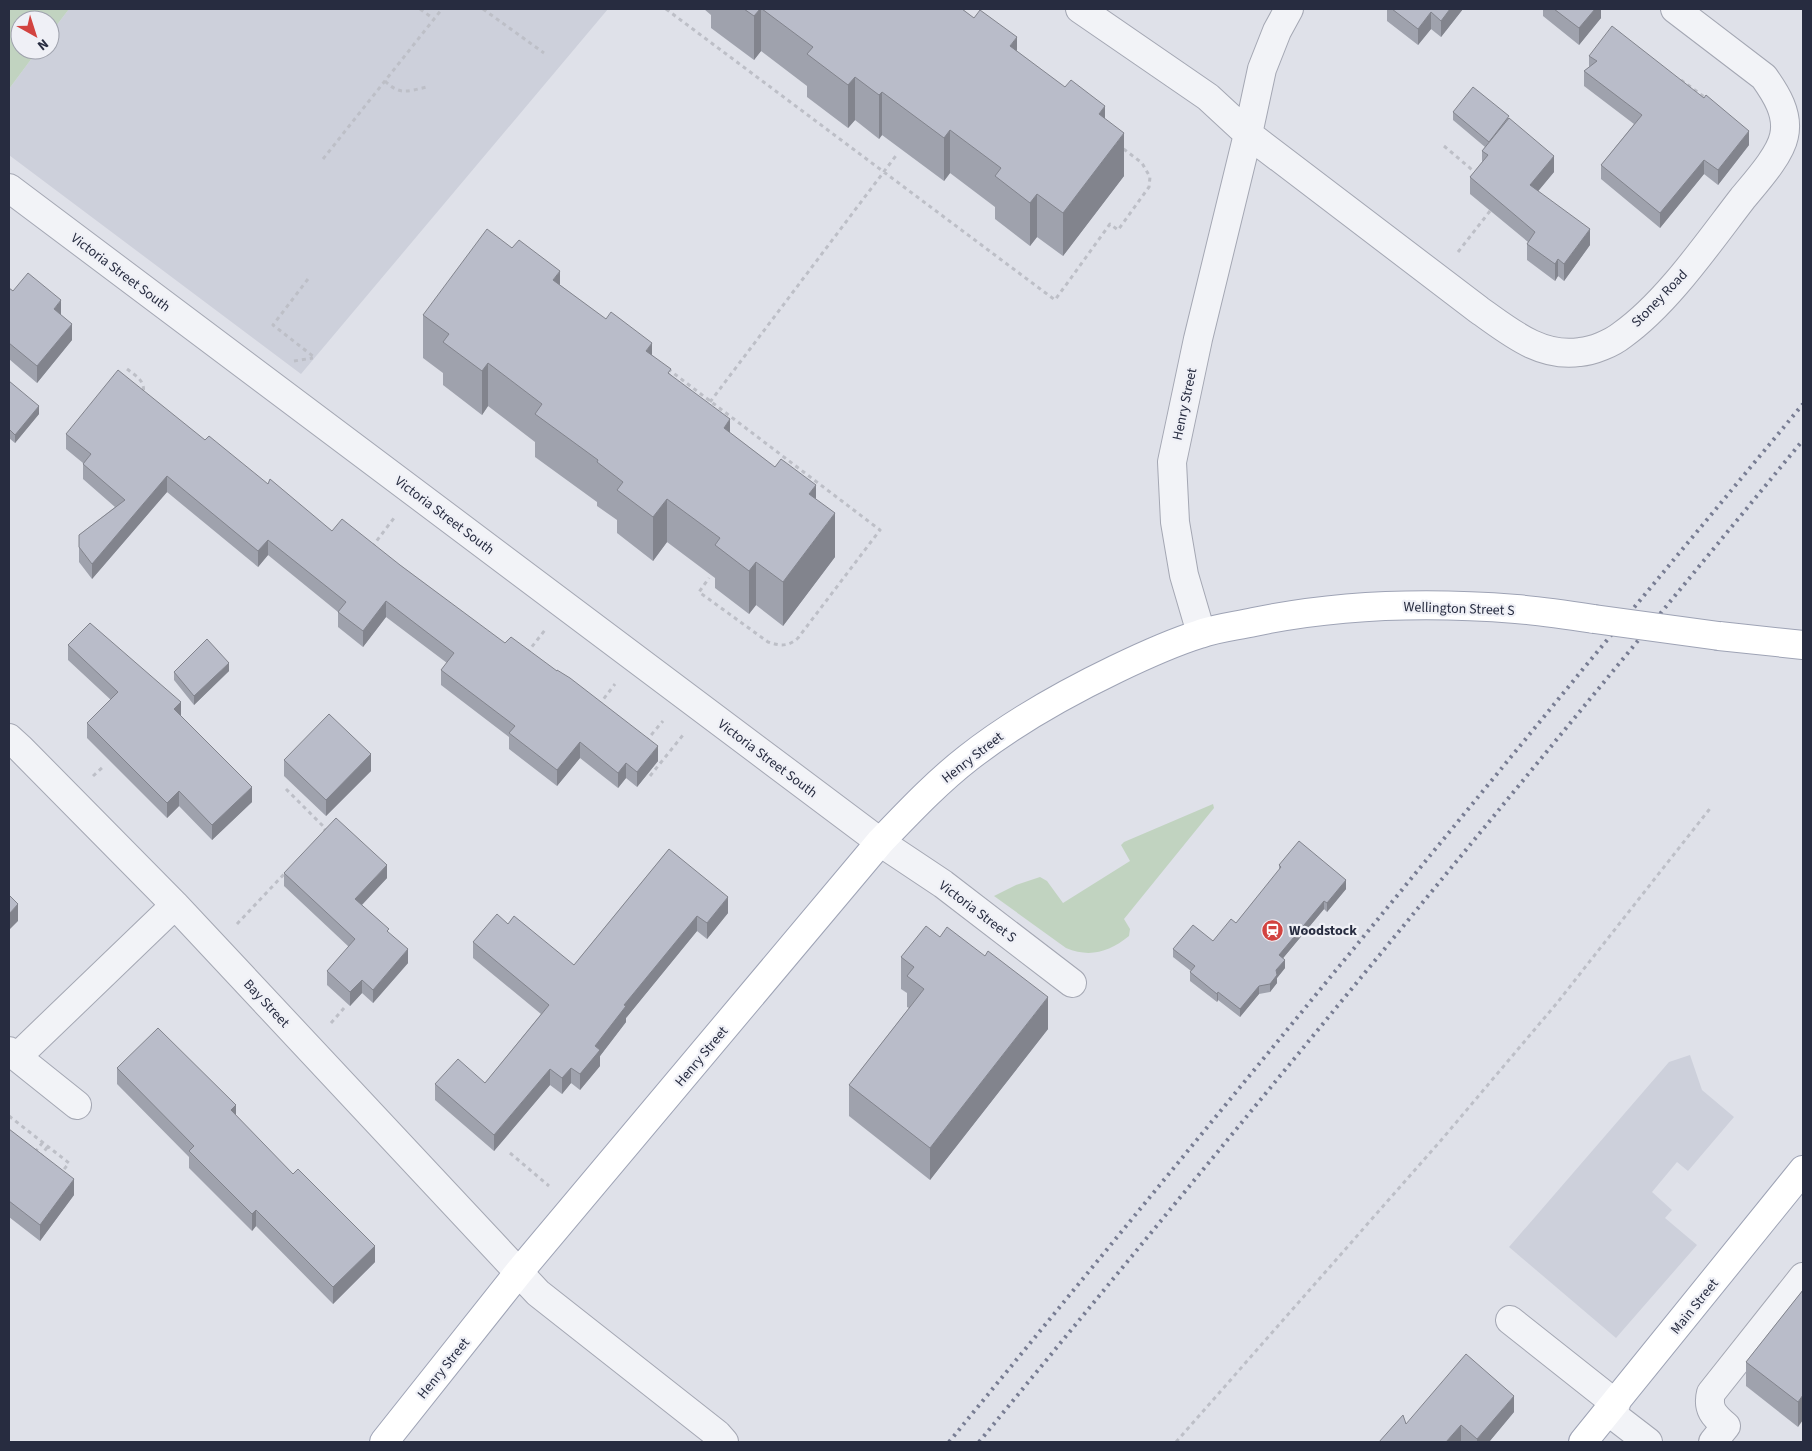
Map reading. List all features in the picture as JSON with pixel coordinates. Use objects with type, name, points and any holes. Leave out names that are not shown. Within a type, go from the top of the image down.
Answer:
[{"type":"main road","name":"Wellington Street S","points":[[1200,633],[1338,608],[1438,606],[1516,609],[1719,636],[1803,645]]},
{"type":"main road","name":"Henry Street","points":[[384,1442],[520,1272],[880,842],[910,811],[968,758],[1045,705],[1081,685],[1140,657],[1200,633]]},
{"type":"main road","name":"Main Street","points":[[1583,1442],[1803,1170]]},
{"type":"street","name":"Stoney Road","points":[[1080,9],[1208,97],[1248,134],[1512,334],[1540,348],[1559,353],[1582,352],[1621,337],[1649,312],[1695,260],[1772,160],[1784,137],[1785,121],[1782,108],[1764,77],[1675,9]]},
{"type":"street","name":"Henry Street","points":[[1200,633],[1184,575],[1175,522],[1172,462],[1198,338],[1262,69],[1276,31],[1288,9]]},
{"type":"street","name":"Victoria Street South","points":[[9,188],[880,842]]},
{"type":"street","name":"Bay Street","points":[[9,738],[175,905],[538,1293],[717,1434],[724,1442]]},
{"type":"street","name":"Victoria Street S","points":[[880,842],[943,884],[1072,983]]},
{"type":"street","points":[[77,1105],[13,1054],[175,905]]},
{"type":"street","points":[[1713,1442],[1726,1426],[1714,1415],[1710,1408],[1709,1400],[1711,1393],[1803,1277]]},
{"type":"street","points":[[1510,1320],[1612,1408],[1648,1442]]},
{"type":"path","points":[[420,9],[434,19]]},
{"type":"path","points":[[323,159],[442,9]]},
{"type":"path","points":[[484,9],[544,53]]},
{"type":"path","points":[[666,9],[1055,300],[1110,224],[1118,230],[1149,187],[1150,177],[1142,163],[1114,141]]},
{"type":"path","points":[[1681,80],[1711,102]]},
{"type":"path","points":[[385,81],[392,88],[401,92],[427,87]]},
{"type":"path","points":[[1444,146],[1481,177]]},
{"type":"path","points":[[706,408],[898,153]]},
{"type":"path","points":[[1453,259],[1490,212]]},
{"type":"path","points":[[308,279],[273,325],[314,357]]},
{"type":"path","points":[[663,365],[880,530],[798,638],[789,644],[779,646],[768,642],[700,592],[709,578]]},
{"type":"path","points":[[127,369],[142,381],[144,390],[142,397]]},
{"type":"path","points":[[376,553],[371,548],[394,518]]},
{"type":"path","points":[[524,657],[550,623]]},
{"type":"path","points":[[597,708],[621,677]]},
{"type":"path","points":[[646,741],[665,718]]},
{"type":"path","points":[[650,776],[684,735]]},
{"type":"path","points":[[90,778],[104,766]]},
{"type":"path","points":[[286,789],[326,829],[319,836]]},
{"type":"path","points":[[1176,1442],[1444,1138],[1557,1003],[1712,806]]},
{"type":"path","points":[[234,927],[287,871]]},
{"type":"path","points":[[329,1025],[344,1008]]},
{"type":"path","points":[[9,1116],[69,1163],[58,1177]]},
{"type":"path","points":[[32,1157],[43,1142]]},
{"type":"path","points":[[39,1159],[48,1146]]},
{"type":"path","points":[[510,1153],[552,1189]]},
{"type":"shaded area","points":[[69,9],[608,9],[301,374],[9,155],[9,89],[31,60],[60,60],[60,21]]},
{"type":"shaded area","points":[[1690,1055],[1702,1090],[1734,1117],[1688,1171],[1677,1162],[1652,1192],[1672,1210],[1665,1218],[1697,1245],[1616,1338],[1509,1247],[1669,1062]]},
{"type":"green space","points":[[9,9],[69,9],[60,21],[60,10],[10,10],[10,60],[31,60],[9,89]]},
{"type":"green space","points":[[1213,804],[1214,808],[1124,919],[1130,929],[1129,936],[1122,942],[1107,949],[1099,952],[1083,953],[1066,948],[994,896],[1016,885],[1040,877],[1047,881],[1063,903],[1130,861],[1121,845],[1124,842]]},
{"type":"building","points":[[744,9],[760,9],[754,16]]},
{"type":"building","points":[[762,9],[962,9],[974,18],[980,10],[1017,37],[1010,46],[1065,87],[1071,80],[1105,106],[1099,114],[1124,133],[1063,213],[1037,194],[1030,203],[995,176],[1001,168],[950,130],[944,138],[882,92],[879,95],[855,77],[848,85],[807,54],[813,47]]},
{"type":"building","points":[[1392,9],[1450,9],[1441,21],[1431,12],[1418,29]]},
{"type":"building","points":[[1554,9],[1595,9],[1579,28]]},
{"type":"building","points":[[1612,26],[1704,98],[1706,95],[1749,131],[1718,170],[1704,160],[1660,213],[1601,165],[1642,115],[1584,71],[1597,61],[1589,56]]},
{"type":"building","points":[[1473,87],[1509,116],[1489,142],[1453,112]]},
{"type":"building","points":[[1509,118],[1554,156],[1530,185],[1590,229],[1564,264],[1558,259],[1555,264],[1527,244],[1535,232],[1470,177],[1488,155],[1482,151]]},
{"type":"building","points":[[487,229],[512,248],[519,240],[560,271],[553,280],[606,319],[611,312],[652,343],[646,351],[671,369],[668,373],[730,419],[724,428],[775,467],[781,459],[816,485],[809,494],[835,513],[783,582],[756,562],[749,571],[715,545],[720,538],[667,499],[653,517],[617,490],[623,482],[597,462],[598,460],[535,414],[542,404],[488,363],[482,371],[443,342],[449,334],[423,315]]},
{"type":"building","points":[[28,273],[61,300],[54,309],[72,324],[37,366],[9,343],[9,288],[13,291]]},
{"type":"building","points":[[118,370],[205,440],[209,436],[268,484],[270,479],[332,531],[342,519],[505,643],[511,637],[557,671],[570,678],[658,746],[637,772],[626,763],[618,773],[580,742],[557,770],[509,733],[515,726],[441,670],[454,653],[386,601],[363,631],[338,612],[346,602],[268,540],[258,551],[167,476],[92,564],[79,547],[79,535],[125,500],[83,464],[91,454],[66,434]]},
{"type":"building","points":[[9,381],[39,406],[15,435],[9,429]]},
{"type":"building","points":[[90,623],[181,702],[174,709],[252,787],[212,825],[179,791],[167,803],[87,723],[118,692],[68,645]]},
{"type":"building","points":[[207,639],[229,663],[194,696],[174,672]]},
{"type":"building","points":[[329,714],[371,754],[326,800],[284,760]]},
{"type":"building","points":[[336,818],[387,865],[355,899],[389,929],[387,931],[408,949],[373,990],[362,980],[350,992],[327,971],[355,939],[284,873]]},
{"type":"building","points":[[1299,841],[1346,880],[1327,903],[1324,901],[1279,955],[1285,960],[1276,970],[1277,975],[1270,984],[1259,986],[1240,1009],[1218,992],[1217,994],[1190,972],[1195,966],[1173,949],[1193,925],[1213,941],[1231,919],[1236,923],[1281,867],[1279,865]]},
{"type":"building","points":[[669,849],[728,897],[707,923],[697,916],[624,1005],[626,1006],[595,1046],[600,1050],[580,1074],[571,1068],[562,1078],[550,1069],[494,1135],[435,1084],[458,1059],[485,1083],[549,1005],[473,942],[497,914],[508,924],[514,916],[574,965]]},
{"type":"building","points":[[9,895],[18,904],[9,914]]},
{"type":"building","points":[[926,926],[940,937],[947,927],[985,956],[988,951],[1048,997],[930,1148],[849,1085],[924,989],[907,976],[914,967],[901,957]]},
{"type":"building","points":[[158,1028],[236,1105],[231,1110],[293,1174],[298,1169],[375,1246],[333,1287],[256,1210],[252,1214],[189,1151],[194,1146],[117,1068]]},
{"type":"building","points":[[9,1129],[74,1179],[40,1225],[9,1201]]},
{"type":"building","points":[[1803,1290],[1803,1395],[1798,1402],[1746,1362]]},
{"type":"building","points":[[1466,1354],[1514,1396],[1477,1439],[1461,1425],[1446,1442],[1379,1442],[1403,1415],[1406,1424]]},
{"type":"railway","points":[[949,1442],[1803,404]]},
{"type":"railway","points":[[979,1442],[1803,440]]},
{"type":"place","name":"Woodstock","points":[[1273,930]]}]
